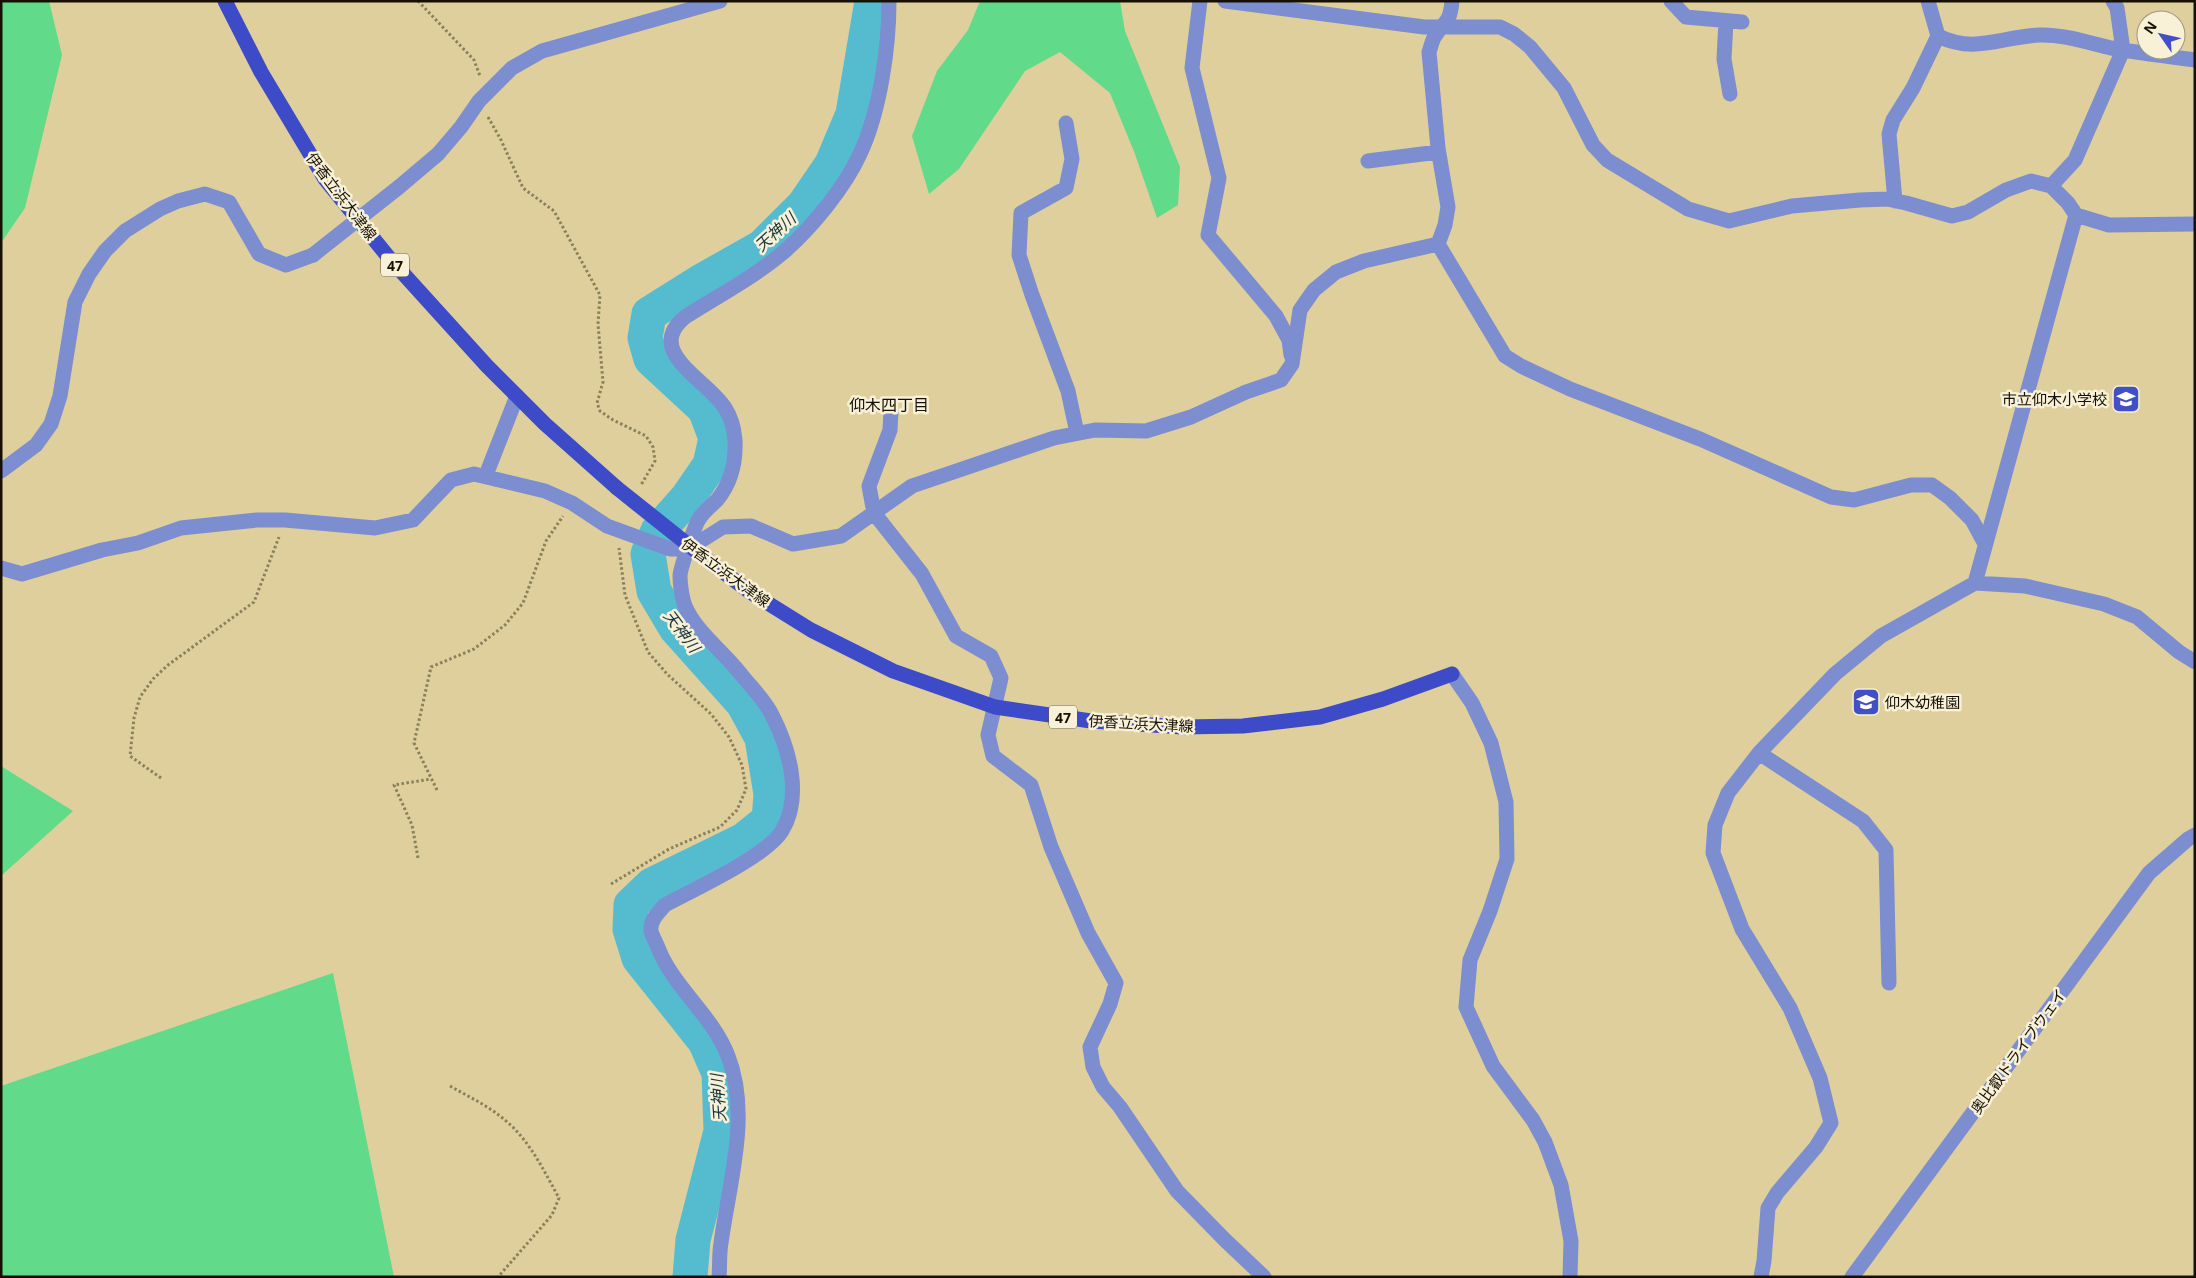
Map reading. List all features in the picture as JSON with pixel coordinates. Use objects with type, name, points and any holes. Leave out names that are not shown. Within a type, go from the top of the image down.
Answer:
[{"type":"main road","name":"伊香立浜大津線","points":[[225,1],[260,72],[325,179],[396,266],[487,366],[545,424],[617,488],[750,592],[810,630],[893,670],[995,707],[1091,721],[1182,727],[1243,726],[1320,717],[1383,699],[1452,674]]},
{"type":"street","points":[[1,471],[36,445],[51,424],[60,396],[75,302],[89,274],[105,251],[125,231],[160,209],[178,201],[205,194],[229,202],[259,254],[286,265],[313,255],[438,154],[483,97],[512,68],[542,52],[720,1]]},
{"type":"street","points":[[719,1277],[720,1245],[736,1148],[738,1101],[735,1078],[728,1054],[711,1026],[673,977],[661,957],[651,931],[653,918],[665,905],[755,856],[782,832],[791,809],[792,780],[787,751],[772,713],[736,667],[700,630],[685,605],[680,575],[698,521],[727,485],[733,468],[735,439],[732,423],[724,406],[673,353],[670,333],[685,318],[767,265],[785,250],[818,218],[838,189],[860,154],[877,101],[884,59],[889,1]]},
{"type":"street","points":[[1200,1],[1192,68],[1219,178],[1208,235],[1276,316],[1289,340],[1292,364]]},
{"type":"street","points":[[1225,1],[1424,27],[1500,27],[1514,34],[1530,47],[1564,88],[1592,145],[1607,160],[1688,209],[1729,221],[1792,206],[1860,200],[1895,201],[1952,216],[1968,212],[2006,190],[2031,181],[2051,186],[2068,202],[2076,215],[2109,225],[2195,224]]},
{"type":"street","points":[[1438,244],[1445,225],[1448,207],[1438,152],[1429,52],[1434,37],[1444,27],[1451,14],[1452,1]]},
{"type":"street","points":[[1671,1],[1686,17],[1742,22]]},
{"type":"street","points":[[1895,201],[1889,134],[1893,120],[1913,88],[1938,36],[1928,1]]},
{"type":"street","points":[[2051,186],[2074,160],[2124,50],[2117,8],[2113,1]]},
{"type":"street","points":[[1726,21],[1724,59],[1730,94]]},
{"type":"street","points":[[1938,36],[1954,44],[1975,46],[2005,39],[2041,35],[2124,50],[2195,60]]},
{"type":"street","points":[[1066,123],[1072,159],[1066,188],[1021,213],[1019,255],[1068,391],[1077,433]]},
{"type":"street","points":[[1368,162],[1438,152]]},
{"type":"street","points":[[1975,583],[2076,215]]},
{"type":"street","points":[[1,568],[22,574],[102,550],[138,544],[181,528],[234,524],[257,520],[286,520],[375,528],[413,520],[451,480],[474,474],[486,475],[545,491],[572,503],[607,526],[670,549],[688,549],[723,528],[751,526],[793,544],[841,536],[912,486],[1054,438],[1095,430],[1146,431],[1191,417],[1246,392],[1281,380],[1292,364],[1300,310],[1314,290],[1336,272],[1364,261],[1438,244]]},
{"type":"street","points":[[1438,244],[1505,356],[1522,366],[1570,389],[1700,439],[1830,497],[1854,500],[1912,485],[1932,485],[1950,498],[1972,520],[1985,544]]},
{"type":"street","points":[[486,475],[517,396]]},
{"type":"street","points":[[892,411],[890,430],[869,486],[874,513],[922,574],[956,636],[991,656],[1001,678],[988,735],[993,756],[1031,785],[1051,847],[1088,933],[1116,983],[1110,1004],[1090,1047],[1093,1067],[1103,1087],[1120,1107],[1177,1191],[1264,1277]]},
{"type":"street","points":[[1761,1277],[1768,1208],[1777,1194],[1816,1147],[1831,1123],[1820,1078],[1790,1008],[1742,929],[1713,854],[1715,825],[1728,793],[1759,753],[1835,674],[1881,636],[1975,583],[2025,586],[2104,604],[2137,617],[2179,652],[2195,662]]},
{"type":"street","points":[[1452,674],[1472,703],[1492,743],[1506,802],[1507,859],[1490,911],[1470,960],[1466,1008],[1494,1066],[1533,1120],[1545,1142],[1561,1185],[1571,1241],[1570,1277]]},
{"type":"street","points":[[1759,753],[1863,821],[1886,850],[1889,983]]},
{"type":"street","name":"奥比叡ドライブウェイ","points":[[1852,1277],[2149,873],[2195,835]]},
{"type":"path","points":[[418,1],[474,60],[483,97],[523,188],[554,211],[600,295],[598,324],[603,382],[597,403],[600,411],[613,420],[646,436],[653,448],[655,461],[641,487]]},
{"type":"path","points":[[437,790],[414,743],[431,667],[474,649],[505,625],[523,603],[546,541],[572,503]]},
{"type":"path","points":[[161,778],[130,756],[134,718],[140,697],[153,679],[168,665],[254,602],[286,520]]},
{"type":"path","points":[[611,884],[669,849],[720,827],[737,810],[746,789],[742,765],[729,737],[711,714],[667,674],[648,652],[625,595],[617,530]]},
{"type":"path","points":[[418,858],[412,826],[394,785],[431,779]]},
{"type":"path","points":[[450,1086],[488,1107],[508,1122],[534,1153],[559,1198],[552,1215],[498,1277]]},
{"type":"green space","points":[[1,1],[49,1],[62,55],[25,208],[1,243]]},
{"type":"green space","points":[[980,1],[1120,1],[1125,31],[1180,167],[1178,205],[1157,218],[1135,154],[1110,93],[1060,52],[1025,71],[959,169],[929,194],[912,136],[937,71],[968,30]]},
{"type":"green space","points":[[1,766],[73,811],[1,876]]},
{"type":"green space","points":[[333,973],[394,1277],[1,1277],[1,1086]]},
{"type":"waterway","name":"天神川","points":[[690,1277],[693,1240],[721,1131],[719,1073],[705,1041],[639,958],[630,929],[631,905],[652,885],[744,840],[769,820],[771,794],[762,738],[743,703],[676,628],[654,591],[648,554],[658,531],[688,497],[710,465],[716,438],[705,409],[651,359],[645,338],[649,314],[700,282],[762,247],[804,205],[832,164],[853,114],[872,1]]},
{"type":"place","name":"市立仰木小学校","points":[[2126,399]]},
{"type":"place","name":"仰木幼稚園","points":[[1866,702]]},
{"type":"district","name":"仰木四丁目","points":[[889,405]]}]
